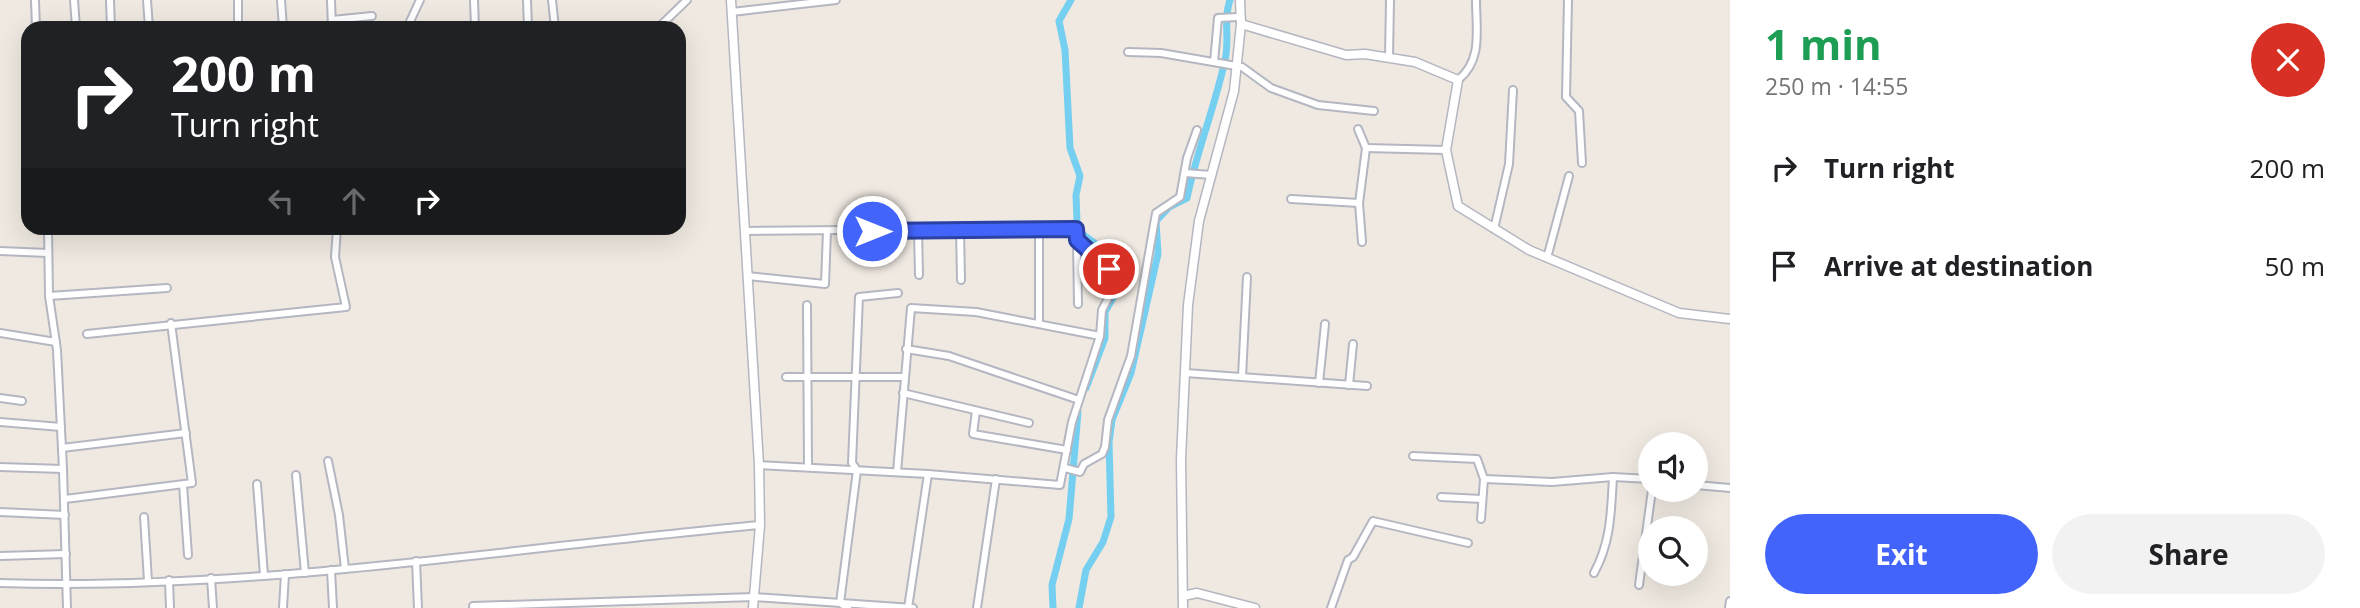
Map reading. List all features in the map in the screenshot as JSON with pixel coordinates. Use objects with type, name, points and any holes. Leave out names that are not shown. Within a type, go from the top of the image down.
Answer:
[{"type":"street","points":[[35,0],[36,21]]},
{"type":"street","points":[[74,0],[76,21]]},
{"type":"street","points":[[110,0],[111,21]]},
{"type":"street","points":[[147,0],[148,21]]},
{"type":"street","points":[[238,0],[238,21]]},
{"type":"street","points":[[281,0],[282,21]]},
{"type":"street","points":[[331,0],[332,21]]},
{"type":"street","points":[[410,21],[420,0]]},
{"type":"street","points":[[474,0],[475,21]]},
{"type":"street","points":[[527,0],[528,21]]},
{"type":"street","points":[[552,0],[554,21]]},
{"type":"street","points":[[665,21],[687,0]]},
{"type":"street","points":[[732,0],[759,465],[760,525],[753,608]]},
{"type":"street","points":[[732,12],[836,0]]},
{"type":"street","points":[[1183,608],[1181,459],[1188,305],[1199,222],[1210,175],[1230,116],[1232,66],[1240,0]]},
{"type":"street","points":[[1389,57],[1390,0]]},
{"type":"street","points":[[1476,0],[1476,50],[1470,70],[1458,80],[1446,150],[1458,206],[1547,258],[1679,313],[1730,320]]},
{"type":"street","points":[[1568,0],[1566,97],[1579,111],[1582,163]]},
{"type":"street","points":[[347,21],[372,16]]},
{"type":"street","points":[[1216,63],[1218,18],[1238,19],[1346,55],[1389,57],[1415,62],[1458,80]]},
{"type":"street","points":[[1128,52],[1247,69],[1271,88],[1318,106],[1374,111]]},
{"type":"street","points":[[1494,229],[1508,164],[1513,90]]},
{"type":"street","points":[[1358,129],[1366,148],[1359,202],[1362,243]]},
{"type":"street","points":[[1065,468],[1080,471],[1084,464],[1102,454],[1105,447],[1108,420],[1131,356],[1150,259],[1153,223],[1156,213],[1180,197],[1198,130]]},
{"type":"street","points":[[1366,148],[1446,150]]},
{"type":"street","points":[[1185,173],[1210,175]]},
{"type":"street","points":[[1547,258],[1569,176]]},
{"type":"street","points":[[1291,199],[1359,202]]},
{"type":"street","points":[[746,231],[1076,229],[1078,304]]},
{"type":"street","points":[[918,230],[919,275]]},
{"type":"street","points":[[960,230],[961,280]]},
{"type":"street","points":[[1039,230],[1039,322]]},
{"type":"street","points":[[748,276],[825,284],[827,231]]},
{"type":"street","points":[[48,235],[49,296],[56,342],[64,469],[66,608]]},
{"type":"street","points":[[87,334],[171,323],[346,307],[335,257],[337,235]]},
{"type":"street","points":[[759,465],[928,474],[1060,485],[1079,400],[1100,336],[1100,320],[1114,287],[1113,276],[1101,260],[1077,240]]},
{"type":"street","points":[[0,251],[48,253]]},
{"type":"street","points":[[1242,377],[1247,277]]},
{"type":"street","points":[[49,296],[167,288]]},
{"type":"street","points":[[840,603],[857,470],[852,463],[860,294],[898,293]]},
{"type":"street","points":[[807,305],[808,467]]},
{"type":"street","points":[[897,472],[911,308],[976,312],[1039,322],[1100,336]]},
{"type":"street","points":[[65,499],[192,483],[171,323]]},
{"type":"street","points":[[1319,383],[1325,324]]},
{"type":"street","points":[[0,333],[56,342]]},
{"type":"street","points":[[1349,385],[1353,344]]},
{"type":"street","points":[[906,349],[949,356],[1079,400]]},
{"type":"street","points":[[1186,373],[1367,386]]},
{"type":"street","points":[[786,377],[904,377]]},
{"type":"street","points":[[903,393],[1029,423]]},
{"type":"street","points":[[0,398],[22,401]]},
{"type":"street","points":[[976,411],[972,434],[1068,450]]},
{"type":"street","points":[[0,422],[61,427]]},
{"type":"street","points":[[62,448],[186,433]]},
{"type":"street","points":[[1413,456],[1477,459],[1484,479],[1480,519]]},
{"type":"street","points":[[327,461],[339,515],[345,569]]},
{"type":"street","points":[[0,467],[64,469]]},
{"type":"street","points":[[473,606],[754,597],[800,604],[840,603],[910,608],[928,474]]},
{"type":"street","points":[[296,475],[305,573]]},
{"type":"street","points":[[1484,479],[1552,482],[1613,477],[1638,478]]},
{"type":"street","points":[[1594,573],[1605,553],[1610,528],[1613,477]]},
{"type":"street","points":[[977,608],[996,479]]},
{"type":"street","points":[[257,484],[264,575]]},
{"type":"street","points":[[183,485],[188,555]]},
{"type":"street","points":[[1708,486],[1730,488]]},
{"type":"street","points":[[1441,497],[1482,499]]},
{"type":"street","points":[[0,512],[65,515]]},
{"type":"street","points":[[144,517],[148,581]]},
{"type":"street","points":[[1331,608],[1348,560],[1353,557],[1373,521],[1468,542]]},
{"type":"street","points":[[0,583],[66,586],[305,573],[760,525]]},
{"type":"street","points":[[0,556],[66,554]]},
{"type":"street","points":[[416,561],[418,608]]},
{"type":"street","points":[[331,570],[333,608]]},
{"type":"street","points":[[283,608],[285,574]]},
{"type":"street","points":[[211,578],[213,608]]},
{"type":"street","points":[[169,580],[170,608]]},
{"type":"street","points":[[1183,597],[1197,593],[1255,608]]},
{"type":"street","points":[[840,603],[848,608]]},
{"type":"waterway","points":[[1071,0],[1059,21],[1065,50],[1070,148],[1080,176],[1076,195],[1077,222],[1081,233],[1111,255],[1120,285],[1105,312],[1105,338],[1086,388]]},
{"type":"waterway","points":[[1079,608],[1086,570],[1103,542],[1111,517],[1109,442],[1112,420],[1131,373],[1158,254],[1156,221],[1169,207],[1187,198],[1225,60],[1230,0]]},
{"type":"waterway","points":[[1053,608],[1052,585],[1069,519],[1078,412]]},
{"type":"route","points":[[872,231],[1076,229],[1077,240],[1109,269]]}]
